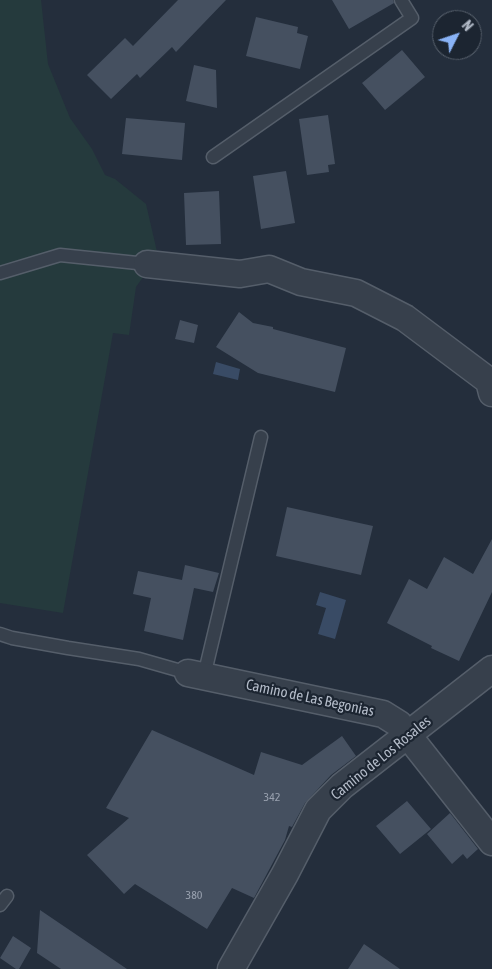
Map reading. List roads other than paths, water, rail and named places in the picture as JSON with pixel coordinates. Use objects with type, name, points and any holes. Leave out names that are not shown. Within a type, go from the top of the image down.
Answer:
[{"type":"street","points":[[148,264],[240,274],[270,269],[301,282],[356,293],[405,318],[489,381],[492,393]]},
{"type":"street","name":"Camino de Los Rosales","points":[[231,969],[285,874],[318,810],[342,786],[407,737],[492,668]]},
{"type":"street","name":"Camino de Las Begonias","points":[[196,674],[383,714],[399,724],[407,737],[492,842]]},
{"type":"lane","points":[[213,157],[412,18],[401,0]]},
{"type":"lane","points":[[0,273],[60,255],[148,264]]},
{"type":"lane","points":[[0,634],[12,638],[139,659],[196,674],[261,437]]},
{"type":"water","points":[[216,362],[240,369],[238,380],[213,374]]},
{"type":"water","points":[[320,592],[346,600],[335,639],[318,634],[326,608],[316,605]]}]
